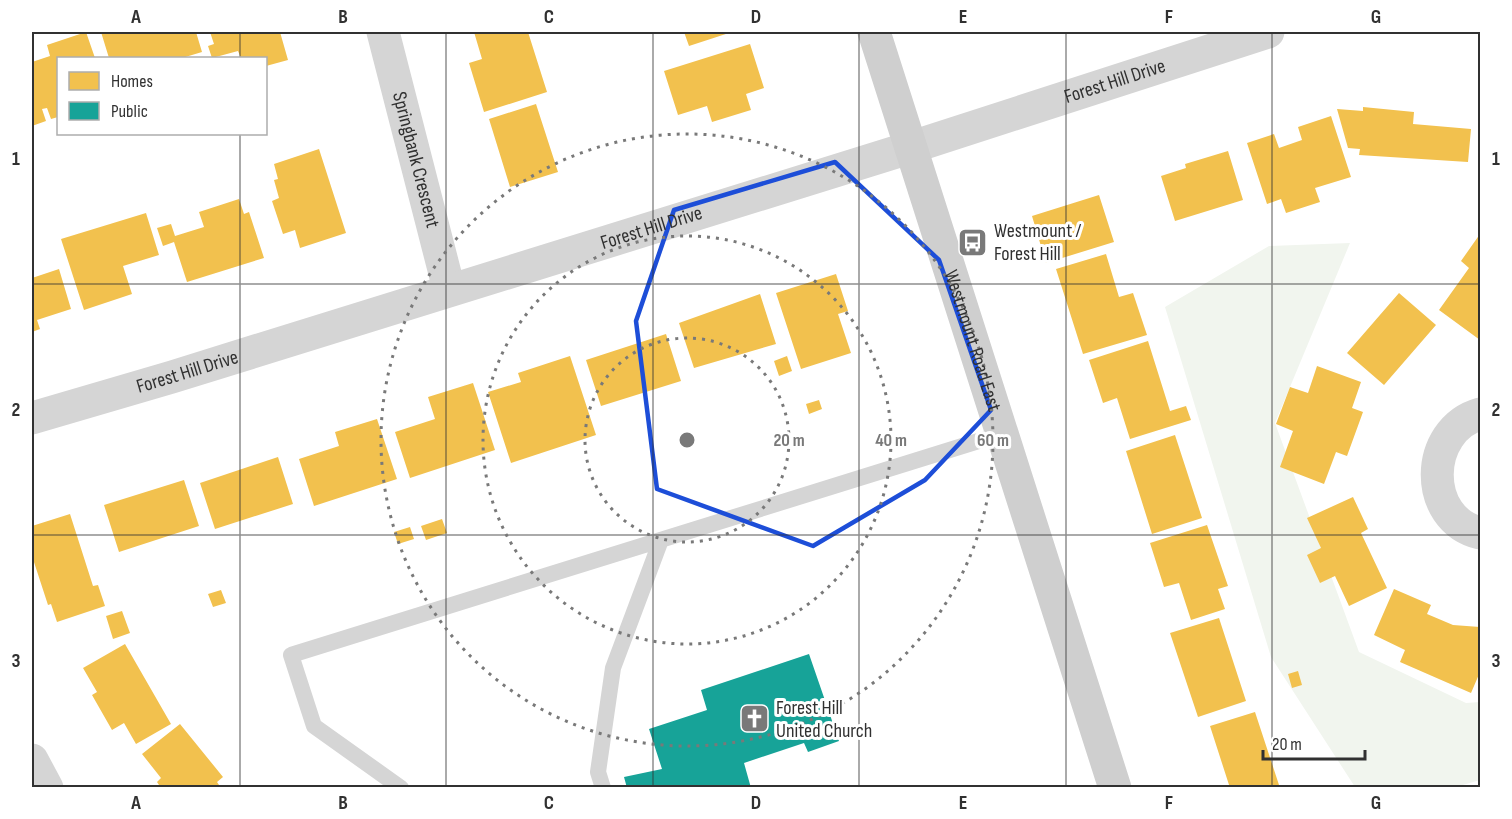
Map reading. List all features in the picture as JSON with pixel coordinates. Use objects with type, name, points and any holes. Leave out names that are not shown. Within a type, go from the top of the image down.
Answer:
[{"type":"main road","name":"Westmount Road East","points":[[874,32],[909,148],[1115,788]]},
{"type":"street","name":"Springbank Crescent","points":[[383,32],[449,290]]},
{"type":"street","name":"Forest Hill Drive","points":[[32,418],[172,377],[909,148],[1268,32]]},
{"type":"street","points":[[1480,414],[1471,417],[1452,431],[1440,449],[1436,463],[1439,493],[1455,519],[1480,533]]},
{"type":"street","points":[[32,760],[47,788]]},
{"type":"lane","points":[[401,788],[314,726],[291,655],[1001,434]]},
{"type":"lane","points":[[603,788],[598,772],[613,669],[661,540]]},
{"type":"highlighted area","points":[[835,162],[939,260],[991,410],[925,480],[813,546],[657,489],[636,321],[674,210]]},
{"type":"shaded area","points":[[1350,243],[1275,423],[1359,652],[1466,703],[1480,702],[1480,780],[1456,787],[1355,787],[1271,657],[1165,307],[1269,246]]},
{"type":"building: Homes","points":[[86,32],[95,57],[57,57],[57,117],[51,119],[47,108],[42,109],[46,121],[32,126],[32,62],[50,56],[47,45]]},
{"type":"building: Homes","points":[[101,32],[196,32],[202,52],[185,57],[109,57]]},
{"type":"building: Homes","points":[[210,32],[280,32],[288,60],[267,66],[267,57],[241,57],[238,51],[212,57],[208,46],[214,44]]},
{"type":"building: Homes","points":[[474,32],[528,32],[547,92],[484,112],[469,63],[482,59]]},
{"type":"building: Homes","points":[[684,32],[732,32],[689,46]]},
{"type":"building: Homes","points":[[750,44],[764,88],[746,94],[751,110],[712,122],[707,106],[678,115],[664,71]]},
{"type":"building: Homes","points":[[536,104],[558,172],[510,187],[489,119]]},
{"type":"building: Homes","points":[[1363,107],[1414,112],[1413,124],[1471,129],[1468,162],[1359,155],[1360,149],[1348,148],[1337,109],[1363,111]]},
{"type":"building: Homes","points":[[1331,116],[1351,177],[1315,188],[1320,202],[1286,213],[1281,199],[1267,204],[1247,143],[1274,134],[1279,148],[1302,140],[1298,127]]},
{"type":"building: Homes","points":[[319,149],[346,233],[300,248],[295,230],[283,234],[272,201],[279,198],[274,180],[278,179],[274,164]]},
{"type":"building: Homes","points":[[1228,151],[1243,200],[1175,221],[1161,176],[1186,168],[1185,164]]},
{"type":"building: Homes","points":[[1099,195],[1114,242],[1046,263],[1032,216]]},
{"type":"building: Homes","points":[[239,199],[244,214],[249,212],[264,258],[187,282],[174,242],[163,246],[157,228],[171,224],[175,236],[204,227],[199,212]]},
{"type":"building: Homes","points":[[146,213],[159,255],[123,266],[132,294],[84,310],[61,239]]},
{"type":"building: Homes","points":[[1480,234],[1480,340],[1439,310],[1469,268],[1461,261]]},
{"type":"building: Homes","points":[[1106,254],[1119,297],[1133,293],[1147,335],[1083,354],[1056,269]]},
{"type":"building: Homes","points":[[59,269],[71,309],[37,320],[40,329],[32,332],[32,278]]},
{"type":"building: Homes","points":[[836,274],[848,311],[838,314],[851,353],[801,369],[776,293]]},
{"type":"building: Homes","points":[[1399,293],[1436,325],[1384,385],[1347,353]]},
{"type":"building: Homes","points":[[760,294],[776,344],[694,368],[679,323]]},
{"type":"building: Homes","points":[[666,334],[681,381],[601,406],[586,360]]},
{"type":"building: Homes","points":[[1148,341],[1170,411],[1186,406],[1191,420],[1130,439],[1117,398],[1103,403],[1089,360]]},
{"type":"building: Homes","points":[[570,356],[596,435],[511,463],[488,392],[521,382],[518,373]]},
{"type":"building: Homes","points":[[787,356],[792,371],[779,376],[774,361]]},
{"type":"building: Homes","points":[[1317,366],[1361,382],[1352,408],[1363,412],[1347,456],[1336,452],[1324,484],[1280,467],[1293,431],[1276,424],[1290,387],[1308,393]]},
{"type":"building: Homes","points":[[473,383],[495,450],[410,478],[395,432],[435,419],[428,397]]},
{"type":"building: Homes","points":[[819,400],[822,409],[809,414],[806,404]]},
{"type":"building: Homes","points":[[377,419],[397,479],[314,506],[299,459],[339,446],[335,432]]},
{"type":"building: Homes","points":[[1175,435],[1202,518],[1152,534],[1126,451]]},
{"type":"building: Homes","points":[[278,457],[293,504],[215,529],[200,483]]},
{"type":"building: Homes","points":[[184,480],[199,526],[119,552],[104,505]]},
{"type":"building: Homes","points":[[1353,497],[1368,529],[1361,533],[1387,588],[1349,606],[1335,576],[1320,583],[1307,555],[1321,548],[1307,518]]},
{"type":"building: Homes","points":[[70,514],[93,586],[98,585],[105,606],[57,622],[51,604],[48,605],[32,556],[32,526]]},
{"type":"building: Homes","points":[[442,519],[447,533],[426,540],[421,526]]},
{"type":"building: Homes","points":[[1207,525],[1228,586],[1218,589],[1225,609],[1191,620],[1179,583],[1164,587],[1150,543]]},
{"type":"building: Homes","points":[[410,527],[414,539],[398,544],[394,532]]},
{"type":"building: Homes","points":[[1394,589],[1431,605],[1427,614],[1453,625],[1480,627],[1480,672],[1471,693],[1400,662],[1405,650],[1374,635]]},
{"type":"building: Homes","points":[[221,590],[226,603],[213,607],[208,594]]},
{"type":"building: Homes","points":[[122,611],[130,633],[113,639],[106,616]]},
{"type":"building: Homes","points":[[1219,618],[1246,701],[1198,717],[1170,633]]},
{"type":"building: Homes","points":[[125,644],[171,724],[136,744],[124,723],[112,730],[92,695],[97,692],[83,668]]},
{"type":"building: Homes","points":[[1298,671],[1302,685],[1292,688],[1288,674]]},
{"type":"building: Homes","points":[[1255,712],[1280,788],[1230,788],[1210,726]]},
{"type":"building: Homes","points":[[180,724],[223,777],[217,782],[221,788],[161,788],[157,782],[161,778],[142,754]]},
{"type":"building: Public","name":"Forest Hill United Church","points":[[809,654],[839,741],[808,752],[804,743],[744,763],[751,788],[627,788],[624,777],[662,769],[649,729],[707,710],[701,690]]},
{"type":"place","name":"Westmount / Forest Hill","points":[[973,242]]},
{"type":"place","name":"Forest Hill United Church","points":[[755,719]]}]
